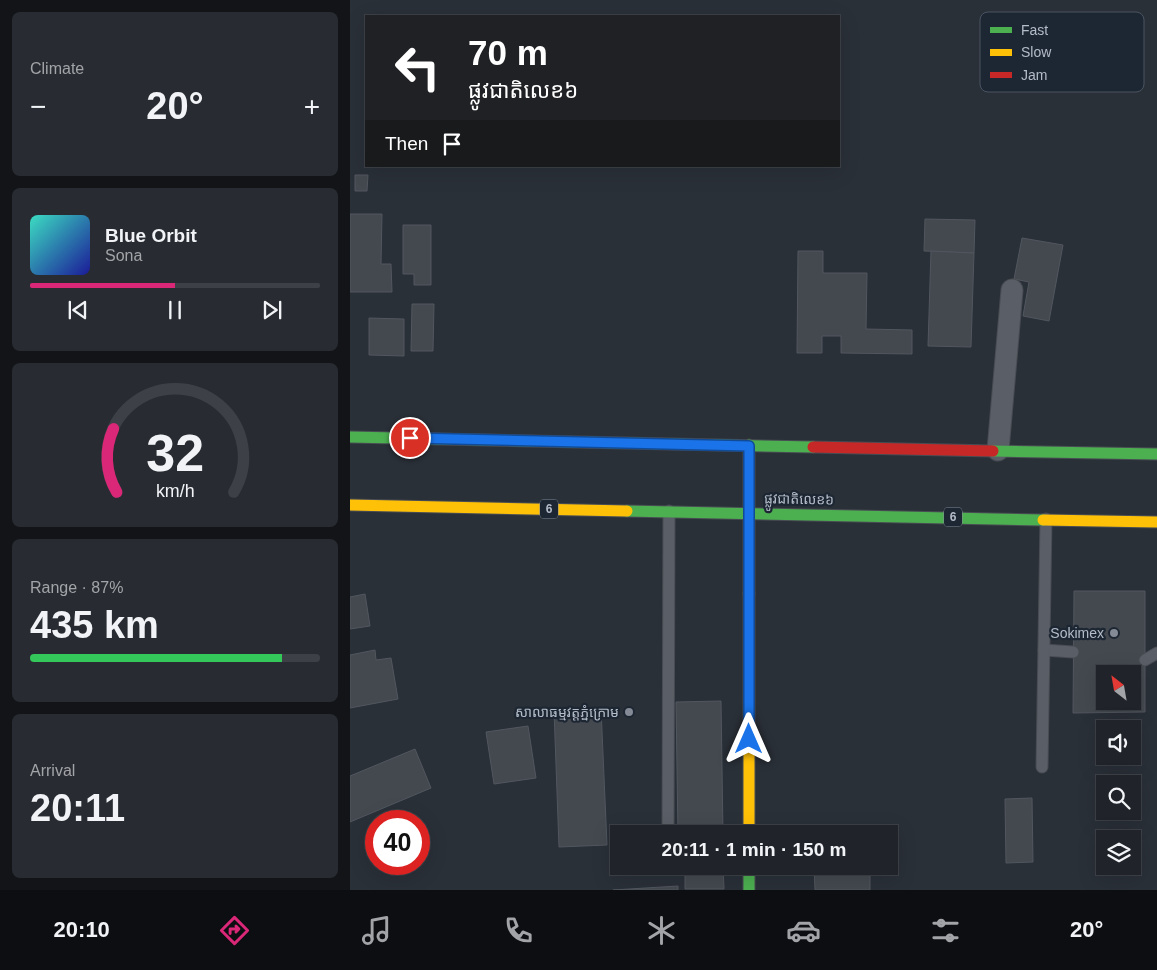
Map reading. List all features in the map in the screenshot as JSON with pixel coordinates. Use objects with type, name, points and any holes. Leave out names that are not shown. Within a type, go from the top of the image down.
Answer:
[{"type":"main road","points":[[350,437],[1157,454]]},
{"type":"main road","points":[[749,446],[749,825]]},
{"type":"main road","name":"ផ្លូវជាតិលេខ៦","points":[[350,505],[1157,522]]},
{"type":"main road","points":[[749,875],[749,890]]},
{"type":"street","points":[[998,450],[1012,290]]},
{"type":"lane","points":[[668,511],[668,825]]},
{"type":"lane","points":[[1042,767],[1046,519]]},
{"type":"lane","points":[[1044,650],[1073,652]]},
{"type":"lane","points":[[1145,660],[1157,653]]},
{"type":"building","points":[[355,175],[368,175],[367,191],[355,191]]},
{"type":"building","points":[[350,214],[382,214],[381,264],[391,264],[392,292],[350,292]]},
{"type":"building","points":[[925,219],[975,220],[974,253],[924,251]]},
{"type":"building","points":[[403,225],[431,225],[431,285],[414,285],[414,274],[403,274]]},
{"type":"building","points":[[1022,238],[1063,245],[1049,321],[1023,316],[1029,282],[1014,279]]},
{"type":"building","points":[[798,251],[823,251],[823,273],[867,273],[866,329],[912,330],[912,354],[841,353],[841,336],[822,336],[822,353],[797,353]]},
{"type":"building","points":[[931,251],[974,253],[971,347],[928,346]]},
{"type":"building","points":[[412,304],[434,304],[433,351],[411,351]]},
{"type":"building","points":[[369,318],[404,319],[404,356],[369,355]]},
{"type":"building","points":[[1074,591],[1145,591],[1145,712],[1073,713]]},
{"type":"building","points":[[365,594],[370,626],[350,629],[350,597]]},
{"type":"building","points":[[375,650],[376,660],[391,658],[398,699],[350,708],[350,655]]},
{"type":"building","points":[[721,701],[723,825],[678,825],[676,702]]},
{"type":"building","points":[[601,708],[607,845],[559,847],[554,710]]},
{"type":"building","points":[[528,726],[536,778],[494,784],[486,732]]},
{"type":"building","points":[[415,749],[431,788],[379,810],[365,810],[365,816],[350,822],[350,776]]},
{"type":"building","points":[[1032,798],[1033,862],[1006,863],[1005,799]]},
{"type":"building","points":[[685,875],[723,875],[724,889],[685,889]]},
{"type":"building","points":[[814,875],[870,875],[870,890],[815,890]]},
{"type":"building","points":[[678,886],[678,890],[613,890]]},
{"type":"traffic: fast","points":[[350,437],[813,447]]},
{"type":"traffic: fast","points":[[749,445],[749,594]]},
{"type":"traffic: fast","points":[[993,451],[1157,454]]},
{"type":"traffic: fast","points":[[627,511],[1043,520]]},
{"type":"traffic: fast","points":[[749,875],[749,890]]},
{"type":"traffic: slow","points":[[350,505],[627,511]]},
{"type":"traffic: slow","points":[[1043,520],[1157,522]]},
{"type":"traffic: slow","points":[[749,594],[749,825]]},
{"type":"traffic: jam","points":[[813,447],[993,451]]},
{"type":"place","name":"Sokimex","points":[[1114,633]]},
{"type":"place","name":"សាលាធម្មវត្តភ្នំក្រោម","points":[[629,712]]},
{"type":"route","points":[[410,438],[749,446],[749,739]]}]
